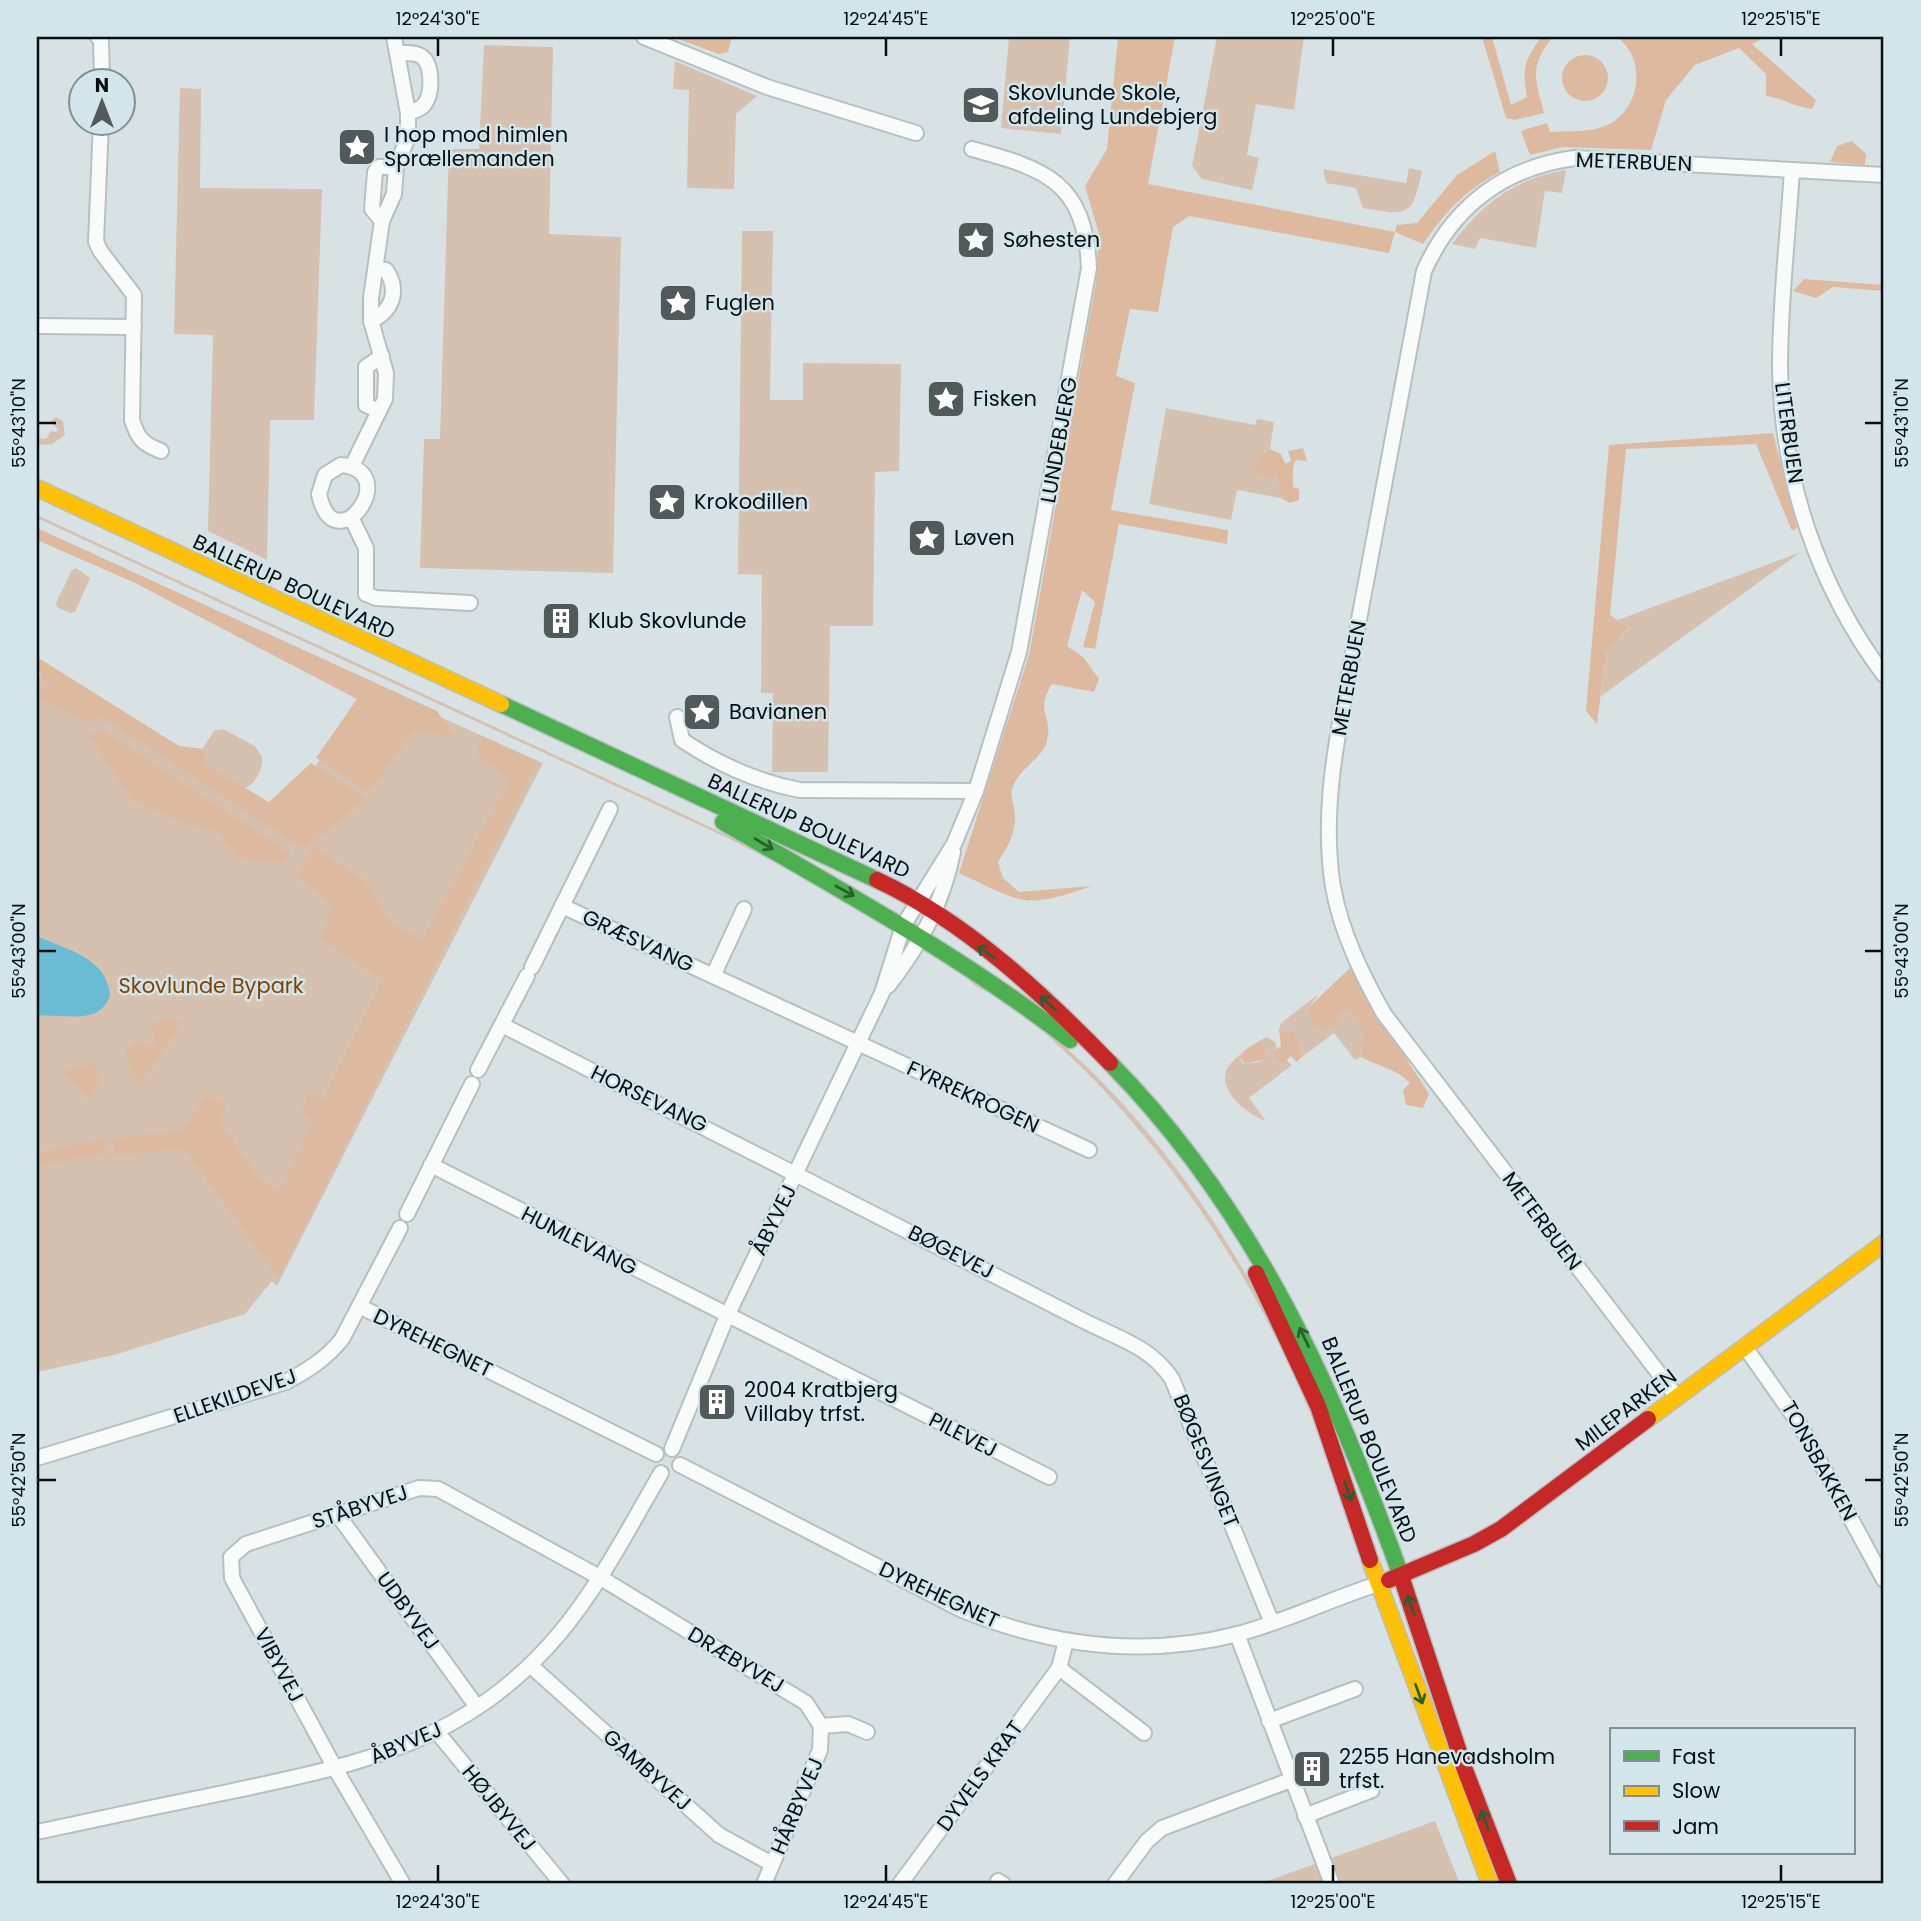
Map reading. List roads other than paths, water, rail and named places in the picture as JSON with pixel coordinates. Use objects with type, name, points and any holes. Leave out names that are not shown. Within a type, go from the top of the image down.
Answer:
[{"type":"street","points":[[98,37],[101,66]]},
{"type":"street","points":[[352,466],[385,399],[386,373],[371,321],[382,221],[394,194],[396,167],[408,137],[408,113],[394,37]]},
{"type":"street","points":[[644,37],[768,87],[916,133]]},
{"type":"street","points":[[398,53],[424,57],[430,73],[427,101],[421,108],[408,113]]},
{"type":"street","points":[[100,136],[96,242],[134,295],[132,420],[136,434],[144,444],[162,450]]},
{"type":"street","name":"LUNDEBJERG","points":[[903,926],[954,844],[976,791],[1019,652],[1089,268],[1087,235],[1079,214],[1065,192],[1049,177],[1029,165],[972,149]]},
{"type":"street","name":"METERBUEN","points":[[1676,1397],[1384,1014],[1364,979],[1346,933],[1334,889],[1328,842],[1329,801],[1424,271],[1445,232],[1478,196],[1498,182],[1546,162],[1601,158],[1884,175]]},
{"type":"street","name":"LITERBUEN","points":[[1792,170],[1780,365],[1789,458],[1816,555],[1843,611],[1884,675]]},
{"type":"street","points":[[371,321],[385,314],[391,306],[391,278],[386,270],[376,269]]},
{"type":"street","points":[[37,326],[134,327]]},
{"type":"street","points":[[352,466],[364,480],[367,492],[360,512],[352,519],[335,520],[324,509],[318,494],[325,475],[333,468],[352,466]]},
{"type":"street","name":"BALLERUP BOULEVARD","points":[[37,488],[364,643],[820,851],[917,902],[1018,975],[1071,1023],[1159,1115],[1204,1171],[1268,1270],[1301,1331],[1342,1421],[1401,1576],[1509,1884]]},
{"type":"street","name":"BALLERUP BOULEVARD","points":[[37,503],[710,815],[922,937],[1055,1027],[1099,1066],[1152,1123],[1195,1177],[1251,1262],[1318,1406],[1378,1584],[1490,1884]]},
{"type":"street","points":[[352,519],[366,548],[366,594],[376,598],[470,603]]},
{"type":"street","points":[[677,717],[682,740],[740,773],[773,785],[800,790],[976,791]]},
{"type":"street","name":"GRÆSVANG","points":[[502,1025],[610,809]]},
{"type":"street","name":"LUNDEBJERG","points":[[922,937],[949,874],[954,844]]},
{"type":"street","name":"GRÆSVANG","points":[[562,906],[858,1044]]},
{"type":"street","name":"GRÆSVANG","points":[[713,976],[744,909]]},
{"type":"street","name":"ÅBYVEJ","points":[[672,1449],[727,1316],[882,993],[903,926]]},
{"type":"street","name":"ÅBYVEJ","points":[[882,993],[922,937]]},
{"type":"street","points":[[478,1070],[502,1025]]},
{"type":"street","name":"HORSEVANG","points":[[502,1025],[797,1173]]},
{"type":"street","name":"FYRREKROGEN","points":[[858,1044],[1089,1150]]},
{"type":"street","points":[[407,1214],[472,1084]]},
{"type":"street","name":"HUMLEVANG","points":[[431,1166],[727,1316]]},
{"type":"street","name":"BØGEVEJ","points":[[797,1173],[1104,1331]]},
{"type":"street","name":"ELLEKILDEVEJ","points":[[37,1458],[286,1382],[329,1355],[361,1307],[400,1228]]},
{"type":"street","name":"MILEPARKEN","points":[[1378,1584],[1500,1530],[1884,1243]]},
{"type":"street","name":"DYREHEGNET","points":[[361,1307],[656,1454]]},
{"type":"street","name":"PILEVEJ","points":[[727,1316],[1049,1478]]},
{"type":"street","name":"BØGESVINGET","points":[[1104,1331],[1130,1341],[1150,1354],[1172,1379],[1272,1623]]},
{"type":"street","name":"TONSBAKKEN","points":[[1745,1347],[1800,1424],[1884,1580]]},
{"type":"street","points":[[663,1448],[672,1449],[679,1456],[680,1465],[673,1473],[661,1473],[654,1464],[656,1454],[663,1448]]},
{"type":"street","name":"DYREHEGNET","points":[[680,1465],[962,1610],[1030,1634],[1066,1641],[1135,1647],[1181,1644],[1237,1634],[1378,1584]]},
{"type":"street","name":"ÅBYVEJ","points":[[37,1832],[336,1770],[391,1752],[437,1732],[477,1707],[530,1665],[559,1634],[601,1578],[661,1473]]},
{"type":"street","name":"STÅBYVEJ","points":[[231,1557],[246,1544],[419,1488],[438,1489],[601,1578]]},
{"type":"street","name":"UDBYVEJ","points":[[338,1515],[477,1707]]},
{"type":"street","name":"VIBYVEJ","points":[[231,1557],[232,1578],[336,1770],[403,1884]]},
{"type":"street","name":"DRÆBYVEJ","points":[[601,1578],[806,1703],[821,1727]]},
{"type":"street","points":[[1237,1634],[1332,1884]]},
{"type":"street","name":"DYVELS KRAT","points":[[900,1884],[1059,1668],[1066,1641]]},
{"type":"street","name":"GAMBYVEJ","points":[[530,1665],[719,1835],[772,1864]]},
{"type":"street","points":[[1059,1668],[1144,1733]]},
{"type":"street","points":[[1269,1721],[1355,1689]]},
{"type":"street","points":[[821,1727],[848,1724],[867,1732]]},
{"type":"street","name":"HÅRBYVEJ","points":[[764,1884],[820,1750],[821,1727]]},
{"type":"street","name":"HØJBYVEJ","points":[[437,1732],[562,1884]]},
{"type":"street","points":[[1115,1884],[1147,1841],[1162,1828],[1291,1780]]},
{"type":"street","points":[[1305,1816],[1373,1790]]},
{"type":"water","points":[[37,936],[93,963],[107,982],[110,995],[105,1005],[89,1015],[37,1016]]},
{"type":"place","name":"Skovlunde Skole, afdeling Lundebjerg","points":[[981,105]]},
{"type":"place","name":"I hop mod himlen Sprællemanden","points":[[357,147]]},
{"type":"place","name":"Søhesten","points":[[976,240]]},
{"type":"place","name":"Fuglen","points":[[678,303]]},
{"type":"place","name":"Fisken","points":[[946,399]]},
{"type":"place","name":"Krokodillen","points":[[667,502]]},
{"type":"place","name":"Løven","points":[[927,538]]},
{"type":"place","name":"Klub Skovlunde","points":[[561,621]]},
{"type":"place","name":"Bavianen","points":[[702,712]]},
{"type":"place","name":"2004 Kratbjerg Villaby trfst.","points":[[717,1402]]},
{"type":"place","name":"2255 Hanevadsholm trfst.","points":[[1312,1769]]},
{"type":"park label","name":"Skovlunde Bypark","points":[[211,986]]}]
